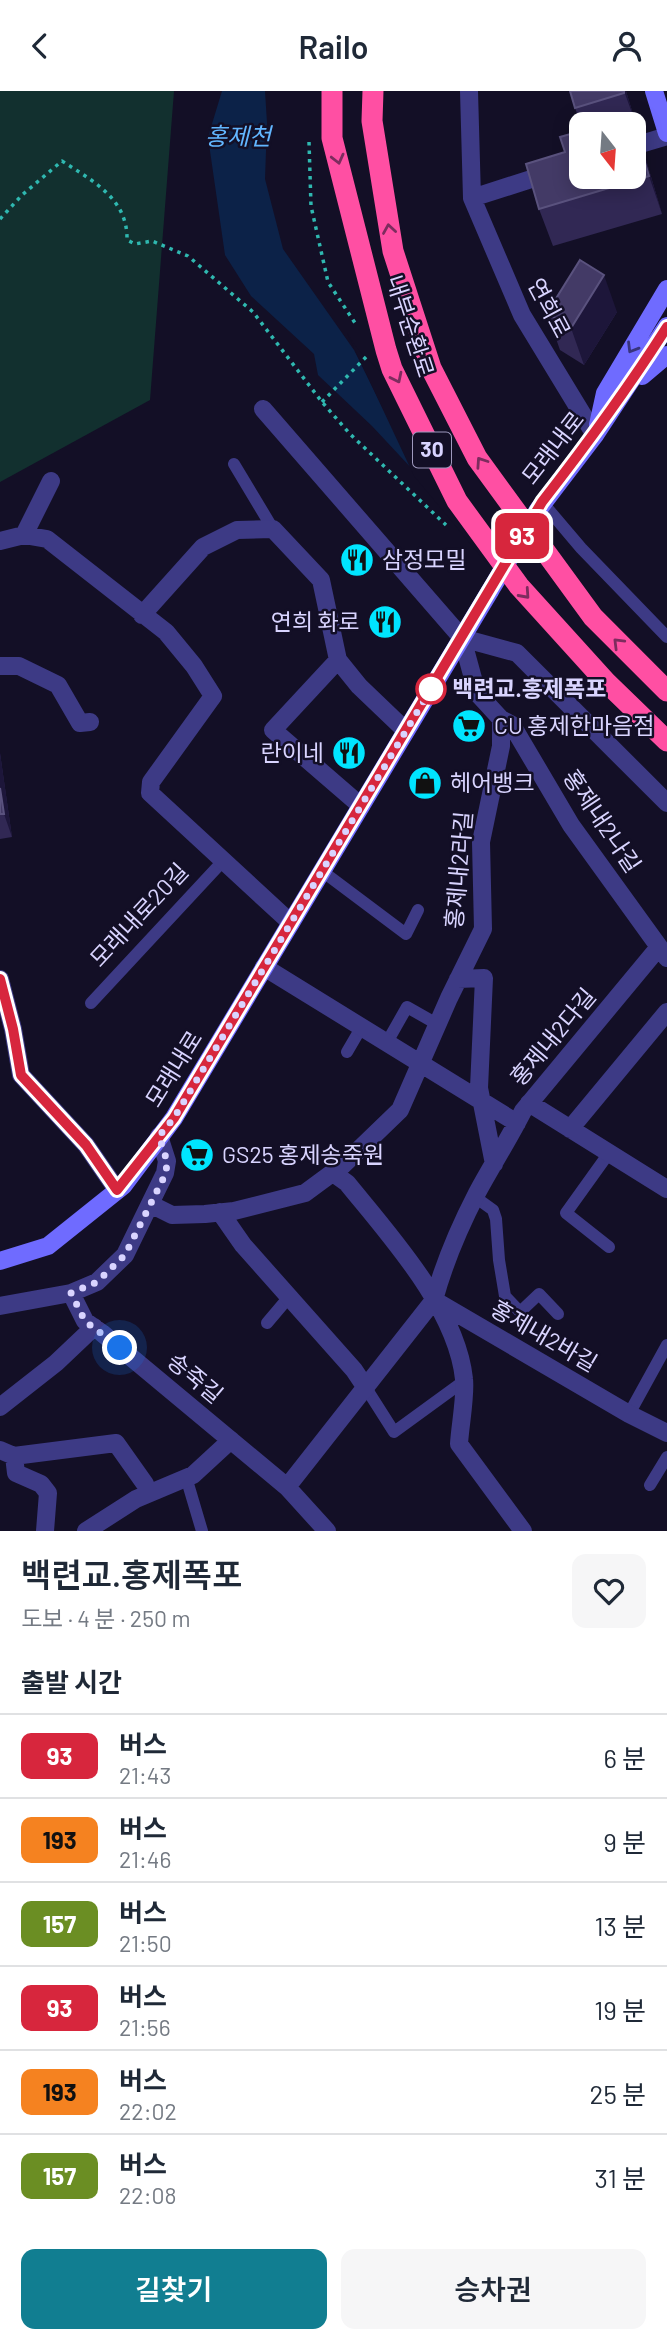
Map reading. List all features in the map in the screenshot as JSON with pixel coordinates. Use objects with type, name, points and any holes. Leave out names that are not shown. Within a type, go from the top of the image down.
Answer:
[{"type":"highway","name":"내부순환로","points":[[332,91],[332,138],[386,350],[392,369],[457,501],[519,586],[606,682],[667,741]]},
{"type":"highway","name":"내부순환로","points":[[373,91],[372,121],[393,251],[431,368],[477,458],[593,617],[667,691]]},
{"type":"main road","points":[[654,91],[667,134]]},
{"type":"main road","points":[[595,435],[605,393],[667,289]]},
{"type":"main road","name":"모래내로","points":[[0,1261],[48,1246],[117,1190],[174,1118],[540,506],[627,390],[667,327]]},
{"type":"main road","points":[[627,390],[667,355]]},
{"type":"street","name":"연희로","points":[[469,91],[472,198],[522,315],[595,435]]},
{"type":"street","points":[[646,142],[667,134]]},
{"type":"street","points":[[472,198],[569,167]]},
{"type":"street","points":[[262,409],[462,638],[517,653],[667,803]]},
{"type":"street","points":[[0,541],[23,535],[51,481]]},
{"type":"street","points":[[142,615],[203,547],[237,530],[273,529],[321,580],[338,660],[359,686],[406,730]]},
{"type":"street","name":"모래내로20길","points":[[23,535],[47,539],[92,572],[166,632],[194,666],[213,696],[150,782],[150,793],[291,923]]},
{"type":"street","name":"홍제내2나길","points":[[462,638],[477,693],[501,719],[512,725],[571,825],[663,953]]},
{"type":"street","points":[[338,660],[273,730],[361,806]]},
{"type":"street","points":[[0,666],[19,666],[58,685],[80,723],[90,722]]},
{"type":"street","name":"홍제내2라길","points":[[150,1204],[172,1215],[220,1212],[305,1193],[368,1143],[400,1109],[418,1064],[484,929],[481,842],[501,746],[501,719]]},
{"type":"street","name":"홍제내2다길","points":[[287,1487],[433,1300],[441,1274],[475,1197],[529,1103],[663,953]]},
{"type":"street","points":[[264,967],[517,1123]]},
{"type":"street","points":[[458,979],[484,978],[479,1088],[494,1164]]},
{"type":"street","points":[[0,979],[21,1075],[86,1145],[117,1190]]},
{"type":"street","points":[[570,1129],[667,1012]]},
{"type":"street","points":[[529,1103],[667,1189]]},
{"type":"street","points":[[0,1306],[71,1293],[97,1282],[125,1255],[166,1173],[167,1161],[159,1136]]},
{"type":"street","points":[[333,1173],[347,1183],[418,1270],[455,1340],[464,1381],[459,1444],[523,1531]]},
{"type":"street","points":[[220,1212],[243,1245],[354,1370],[366,1388]]},
{"type":"street","name":"송죽길","points":[[71,1293],[85,1321],[287,1487],[327,1531]]},
{"type":"street","name":"홍제내2바길","points":[[433,1300],[629,1414],[667,1433]]},
{"type":"street","points":[[0,1407],[56,1363],[94,1327]]},
{"type":"street","points":[[86,1531],[136,1499],[193,1475],[231,1440]]},
{"type":"street","points":[[45,1531],[48,1493],[40,1484],[16,1473],[7,1453],[116,1443],[145,1484],[148,1493]]},
{"type":"lane","points":[[234,464],[273,529]]},
{"type":"lane","points":[[540,506],[667,637]]},
{"type":"lane","points":[[654,623],[667,616]]},
{"type":"lane","name":"모래내로20길","points":[[92,1003],[223,861]]},
{"type":"lane","points":[[322,871],[406,934],[418,910]]},
{"type":"lane","points":[[386,1044],[407,1007],[437,1024]]},
{"type":"lane","points":[[347,1052],[361,1028]]},
{"type":"lane","points":[[608,1247],[566,1213],[609,1153]]},
{"type":"lane","points":[[475,1197],[493,1210],[496,1219],[505,1296],[520,1312],[539,1294],[558,1314]]},
{"type":"lane","points":[[267,1323],[289,1297]]},
{"type":"lane","points":[[629,1414],[667,1345]]},
{"type":"lane","points":[[366,1388],[394,1432],[464,1381]]},
{"type":"lane","points":[[650,1485],[667,1457]]},
{"type":"lane","points":[[186,1477],[202,1531]]},
{"type":"path","points":[[0,219],[22,195],[62,161],[111,196],[124,216],[127,240],[135,244],[152,241],[188,255],[253,312],[322,402],[373,349]]},
{"type":"green space","points":[[0,91],[174,91],[150,400],[0,482]]},
{"type":"water","name":"홍제천","points":[[222,91],[265,91],[265,179],[283,249],[354,350],[414,471],[372,426],[318,375],[314,354],[251,296],[225,255],[208,137]]},
{"type":"pier","points":[[347,333],[357,348],[442,436],[521,532],[667,681],[667,753],[606,695],[493,571],[414,476]]},
{"type":"building","points":[[570,91],[624,91],[624,93],[575,108]]},
{"type":"building","points":[[569,134],[569,189],[606,189],[539,209],[526,164],[565,152],[560,137]]},
{"type":"building","points":[[580,260],[604,275],[571,328],[547,313]]},
{"type":"building","points":[[0,788],[4,814],[0,814]]},
{"type":"bus line","name":"93","points":[[0,979],[21,1075],[86,1145],[117,1190],[123,1186],[174,1118],[542,502],[595,435],[667,327]]},
{"type":"place","name":"삼정모밀","points":[[357,560]]},
{"type":"place","name":"연희 화로","points":[[385,622]]},
{"type":"place","name":"백련교.홍제폭포","points":[[431,689]]},
{"type":"place","name":"CU 홍제한마음점","points":[[469,726]]},
{"type":"place","name":"란이네","points":[[349,753]]},
{"type":"place","name":"헤어뱅크","points":[[425,783]]},
{"type":"place","name":"GS25 홍제송죽원","points":[[197,1155]]},
{"type":"route","points":[[120,1348],[85,1321],[71,1293],[97,1282],[125,1255],[166,1173],[167,1161],[159,1136],[174,1118],[431,689]]}]
